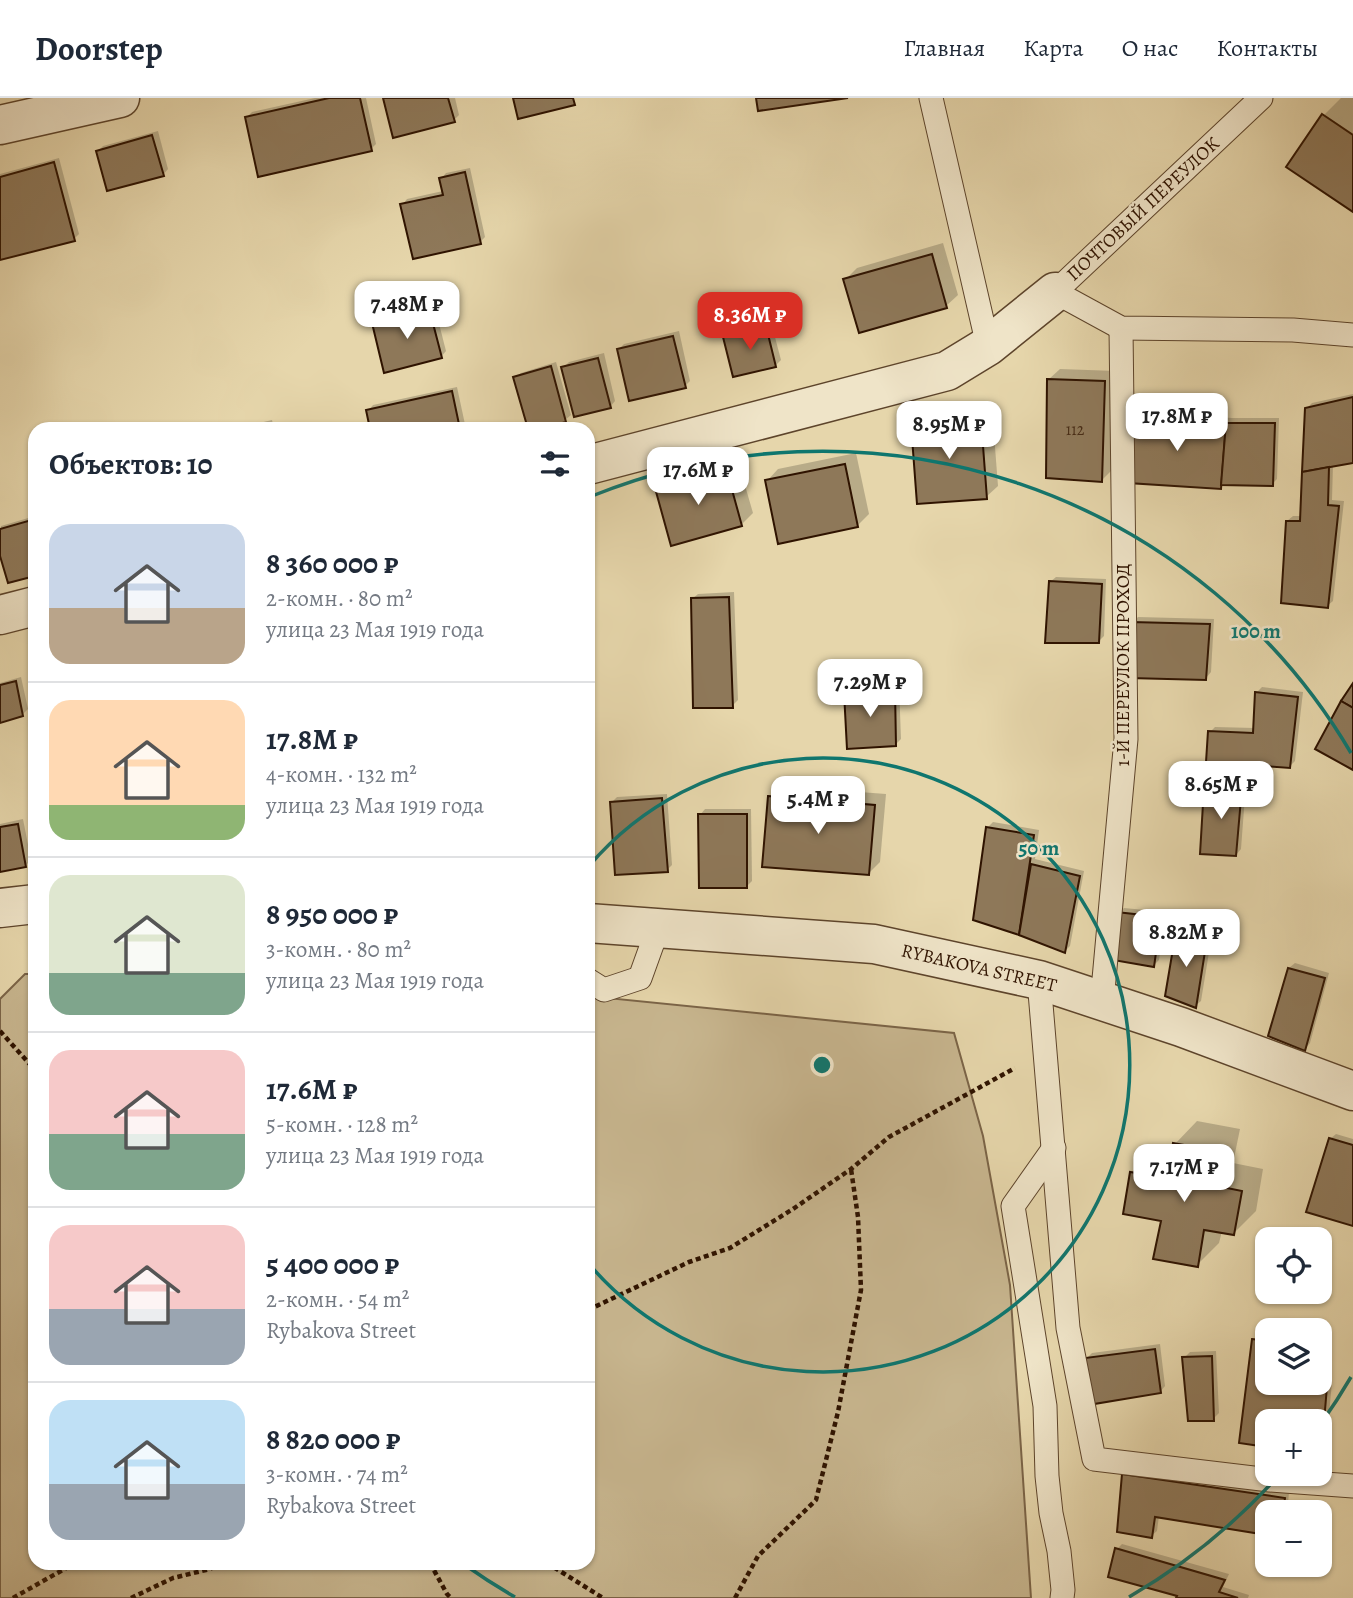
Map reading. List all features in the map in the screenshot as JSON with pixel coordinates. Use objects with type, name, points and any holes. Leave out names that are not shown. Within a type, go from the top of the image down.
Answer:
[{"type":"street","points":[[0,125],[120,98]]},
{"type":"street","points":[[595,463],[947,371],[988,346],[1055,292]]},
{"type":"street","points":[[0,615],[28,608]]},
{"type":"street","points":[[0,908],[28,905]]},
{"type":"street","name":"RYBAKOVA STREET","points":[[595,923],[874,944],[1040,980],[1181,1027],[1353,1091]]},
{"type":"lane","points":[[931,98],[988,346]]},
{"type":"lane","name":"ПОЧТОВЫЙ ПЕРЕУЛОК","points":[[1055,292],[1261,98]]},
{"type":"lane","points":[[1055,292],[1121,328],[1293,330],[1353,335]]},
{"type":"lane","name":"1-Й ПЕРЕУЛОК ПРОХОД","points":[[1102,1001],[1126,739],[1121,328]]},
{"type":"lane","points":[[595,985],[604,990],[640,978],[659,928]]},
{"type":"lane","points":[[1040,980],[1068,1328],[1094,1459],[1270,1480],[1353,1486]]},
{"type":"lane","points":[[1054,1148],[1013,1206],[1045,1406],[1048,1488],[1059,1551],[1062,1598]]},
{"type":"path","points":[[0,1031],[28,1062]]},
{"type":"path","points":[[595,1307],[689,1262],[730,1248],[851,1169],[889,1138],[1016,1067],[1045,1062]]},
{"type":"path","points":[[735,1598],[758,1556],[816,1500],[838,1412],[862,1290],[858,1217],[851,1169]]},
{"type":"path","points":[[13,1598],[63,1570]]},
{"type":"path","points":[[131,1598],[173,1578],[206,1570]]},
{"type":"path","points":[[434,1570],[451,1598]]},
{"type":"path","points":[[558,1570],[603,1598]]},
{"type":"shaded area","points":[[28,974],[28,1570],[595,1570],[595,997],[954,1033],[983,1136],[1010,1285],[1031,1598],[0,1598],[0,999]]},
{"type":"building","points":[[329,98],[360,98],[372,151],[258,177],[245,117]]},
{"type":"building","points":[[383,98],[448,98],[455,122],[393,138]]},
{"type":"building","points":[[513,98],[573,98],[575,105],[518,119]]},
{"type":"building","points":[[756,98],[848,98],[758,111]]},
{"type":"building","points":[[1322,114],[1353,135],[1353,212],[1286,167]]},
{"type":"building","points":[[152,135],[164,176],[107,191],[96,151]]},
{"type":"building","points":[[54,162],[75,241],[0,260],[0,177]]},
{"type":"building","points":[[465,172],[481,244],[413,259],[400,204],[443,195],[439,178]]},
{"type":"building","points":[[932,254],[947,308],[859,333],[843,279]]},
{"type":"building","points":[[429,308],[442,358],[384,373],[372,323]]},
{"type":"building","points":[[766,326],[776,367],[733,377],[723,337]]},
{"type":"building","points":[[673,336],[686,388],[629,401],[617,349]]},
{"type":"building","points":[[598,358],[611,408],[574,417],[561,367]]},
{"type":"building","points":[[551,366],[566,422],[526,422],[513,377]]},
{"type":"building","points":[[1047,379],[1105,381],[1102,482],[1046,478]]},
{"type":"building","points":[[452,391],[459,422],[369,422],[366,410]]},
{"type":"building","points":[[1353,397],[1353,463],[1302,472],[1305,408]]},
{"type":"building","points":[[1133,416],[1226,423],[1221,489],[1128,483]]},
{"type":"building","points":[[981,419],[987,499],[917,504],[911,424]]},
{"type":"building","points":[[1226,423],[1275,423],[1273,486],[1221,485]]},
{"type":"building","points":[[845,464],[858,527],[778,544],[765,480]]},
{"type":"building","points":[[1329,467],[1328,505],[1339,506],[1328,608],[1281,603],[1286,521],[1300,521],[1302,472]]},
{"type":"building","points":[[726,468],[742,526],[671,546],[655,488]]},
{"type":"building","points":[[28,521],[28,578],[8,583],[0,556],[0,529]]},
{"type":"building","points":[[1049,581],[1102,584],[1099,643],[1045,643]]},
{"type":"building","points":[[729,597],[733,708],[693,708],[691,598]]},
{"type":"building","points":[[1131,622],[1210,624],[1206,680],[1129,678]]},
{"type":"building","points":[[16,681],[23,716],[0,723],[0,685]]},
{"type":"building","points":[[1353,683],[1353,708],[1341,701]]},
{"type":"building","points":[[895,689],[896,746],[847,749],[844,692]]},
{"type":"building","points":[[1255,692],[1298,697],[1290,768],[1206,762],[1208,731],[1253,733]]},
{"type":"building","points":[[1341,701],[1353,708],[1353,770],[1315,749]]},
{"type":"building","points":[[1204,787],[1242,787],[1236,856],[1200,854]]},
{"type":"building","points":[[768,796],[875,805],[869,875],[762,867]]},
{"type":"building","points":[[662,798],[668,872],[615,875],[610,802]]},
{"type":"building","points":[[698,814],[747,814],[747,888],[699,888]]},
{"type":"building","points":[[18,824],[26,867],[0,872],[0,827]]},
{"type":"building","points":[[986,827],[1034,835],[1019,935],[973,920]]},
{"type":"building","points":[[1031,864],[1080,876],[1065,953],[1019,935]]},
{"type":"building","points":[[1116,912],[1161,917],[1154,967],[1113,960]]},
{"type":"building","points":[[1176,931],[1207,939],[1196,1008],[1165,996]]},
{"type":"building","points":[[1288,968],[1325,978],[1305,1051],[1268,1036]]},
{"type":"building","points":[[1329,1138],[1353,1145],[1353,1226],[1306,1212]]},
{"type":"building","points":[[1173,1143],[1218,1151],[1212,1185],[1242,1191],[1234,1235],[1204,1230],[1198,1267],[1153,1259],[1161,1221],[1123,1214],[1130,1172],[1167,1178]]},
{"type":"building","points":[[1252,1339],[1255,1339],[1255,1395],[1326,1395],[1325,1409],[1255,1409],[1255,1445],[1239,1443]]},
{"type":"building","points":[[1155,1349],[1161,1393],[1094,1404],[1085,1358]]},
{"type":"building","points":[[1212,1356],[1214,1421],[1188,1421],[1182,1357]]},
{"type":"building","points":[[1122,1474],[1285,1498],[1255,1500],[1255,1533],[1155,1517],[1152,1538],[1117,1532]]},
{"type":"building","points":[[1115,1548],[1225,1580],[1219,1592],[1238,1598],[1176,1598],[1177,1596],[1108,1577]]}]
